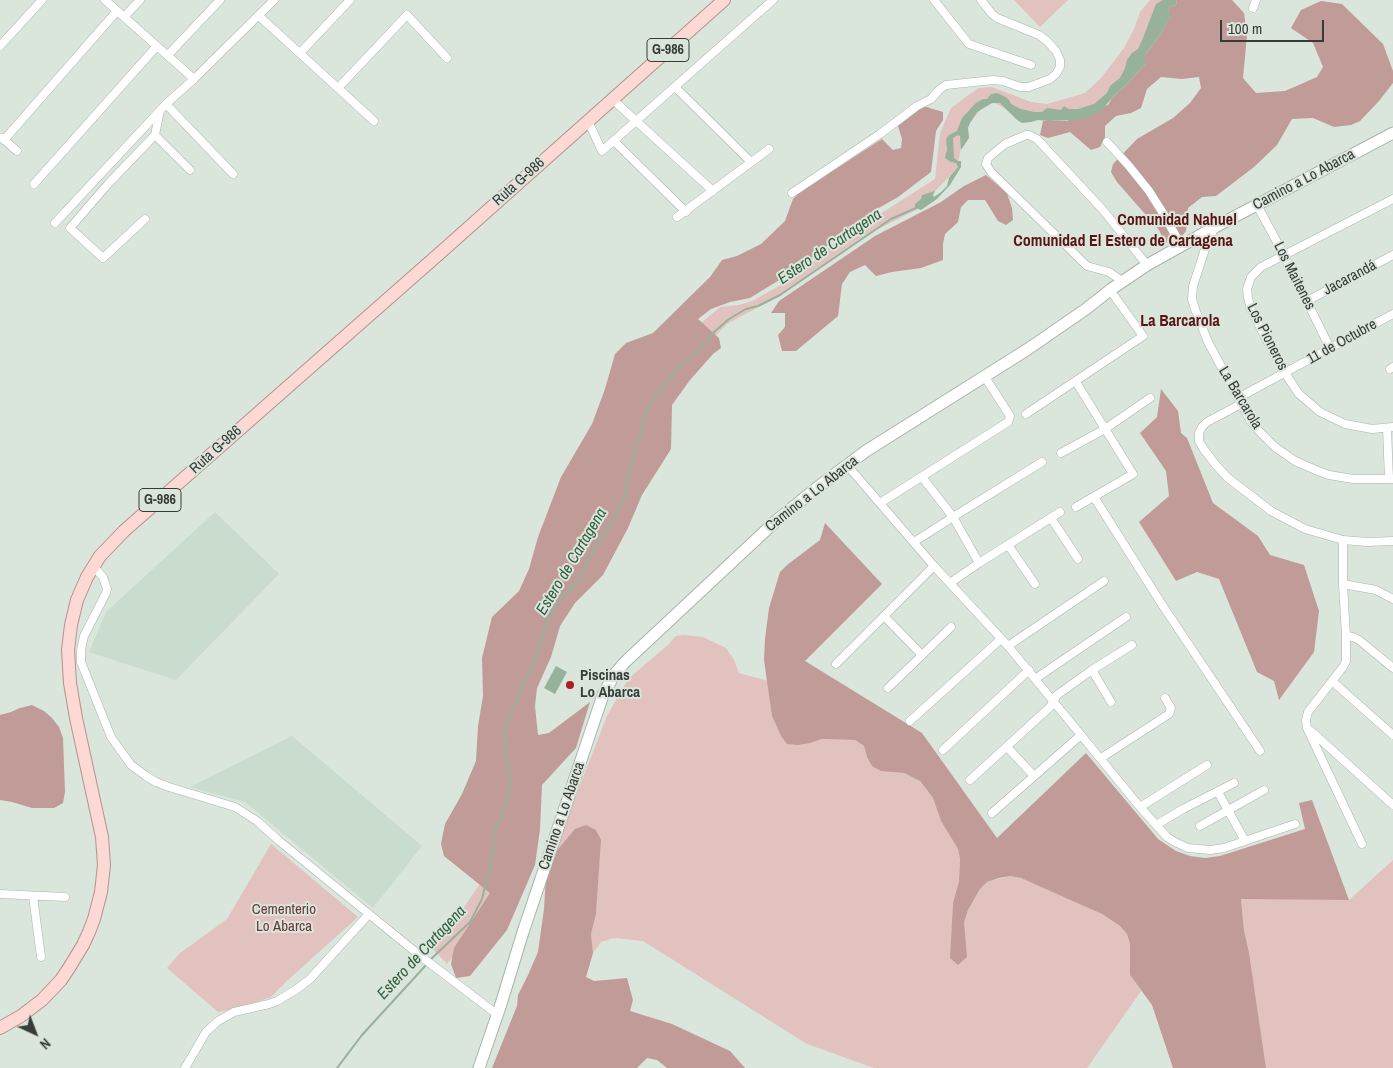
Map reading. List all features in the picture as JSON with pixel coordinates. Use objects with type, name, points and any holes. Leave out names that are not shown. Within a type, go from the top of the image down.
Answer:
[{"type":"main road","name":"Ruta G-986","points":[[0,1028],[21,1016],[42,1000],[61,980],[77,957],[89,932],[101,892],[104,865],[102,837],[76,718],[68,661],[73,612],[81,588],[93,566],[108,546],[124,531],[724,0]]},
{"type":"main road","name":"Camino a Lo Abarca","points":[[480,1068],[600,701],[609,682],[625,662],[758,537],[797,503],[895,432],[985,377],[1086,309],[1122,281],[1215,227],[1393,133]]},
{"type":"street","points":[[0,46],[42,0]]},
{"type":"street","points":[[105,0],[194,79]]},
{"type":"street","points":[[124,17],[140,0]]},
{"type":"street","points":[[168,55],[220,0]]},
{"type":"street","points":[[145,219],[103,258],[70,228],[57,221],[163,107],[274,0]]},
{"type":"street","points":[[300,54],[350,0]]},
{"type":"street","points":[[588,121],[602,151],[773,0]]},
{"type":"street","points":[[934,0],[969,44],[1031,65]]},
{"type":"street","points":[[792,193],[880,134],[946,85],[993,80],[1029,87],[1050,79],[1056,74],[1060,67],[1060,60],[1056,51],[1047,41],[1039,35],[997,18],[981,0]]},
{"type":"street","points":[[17,151],[2,138],[117,11]]},
{"type":"street","points":[[338,88],[407,15],[447,58]]},
{"type":"street","points":[[259,16],[374,121]]},
{"type":"street","points":[[34,184],[158,46]]},
{"type":"street","points":[[675,87],[752,162]]},
{"type":"street","points":[[612,99],[713,191]]},
{"type":"street","points":[[70,228],[108,184],[155,135],[163,107]]},
{"type":"street","points":[[163,107],[233,174]]},
{"type":"street","points":[[155,135],[190,170]]},
{"type":"street","points":[[1122,281],[1110,272],[1087,266],[991,172],[986,164],[988,158],[1005,144],[1026,135],[1033,136],[1102,210],[1147,266]]},
{"type":"street","points":[[614,141],[686,212]]},
{"type":"street","points":[[1107,142],[1149,191],[1181,246]]},
{"type":"street","points":[[677,218],[769,148]]},
{"type":"street","name":"Los Pioneros","points":[[1390,428],[1372,429],[1354,426],[1328,416],[1299,394],[1285,373],[1254,316],[1246,289],[1249,280],[1257,270],[1393,199]]},
{"type":"street","name":"Los Maitenes","points":[[1257,205],[1330,348]]},
{"type":"street","name":"La Barcarola","points":[[1215,227],[1207,243],[1193,286],[1192,300],[1208,342],[1250,420],[1266,438],[1285,454],[1301,464],[1341,478],[1365,480],[1391,479]]},
{"type":"street","name":"Jacarandá","points":[[1307,301],[1393,255]]},
{"type":"street","points":[[1026,414],[1143,336],[1110,290]]},
{"type":"street","name":"11 de Octubre","points":[[1393,314],[1285,373],[1239,401],[1207,422],[1199,434],[1199,441],[1208,456],[1228,478],[1271,511],[1305,529],[1343,540],[1367,542],[1393,541]]},
{"type":"street","points":[[880,503],[1008,422],[1010,416],[985,377]]},
{"type":"street","points":[[1076,382],[1133,474],[1076,507]]},
{"type":"street","points":[[1061,453],[1105,429],[1150,398]]},
{"type":"street","points":[[1390,428],[1391,479]]},
{"type":"street","points":[[914,542],[1042,462]]},
{"type":"street","points":[[848,465],[934,566],[1029,670],[1140,807],[1167,837],[1188,848],[1217,850],[1295,824]]},
{"type":"street","points":[[922,477],[953,517],[979,563]]},
{"type":"street","points":[[1094,497],[1161,603],[1260,751]]},
{"type":"street","points":[[950,583],[1060,512]]},
{"type":"street","points":[[1051,518],[1078,559]]},
{"type":"street","points":[[1343,540],[1346,660],[1343,667],[1308,712],[1306,720],[1362,844]]},
{"type":"street","points":[[1008,545],[1035,584]]},
{"type":"street","points":[[93,566],[103,577],[107,589],[84,636],[81,662],[112,737],[131,765],[156,782],[235,807],[251,817],[423,958],[498,1015]]},
{"type":"street","points":[[836,664],[934,566]]},
{"type":"street","points":[[1008,646],[1104,581]]},
{"type":"street","points":[[1343,584],[1376,590],[1393,599]]},
{"type":"street","points":[[884,616],[922,655]]},
{"type":"street","points":[[1035,679],[1126,617]]},
{"type":"street","points":[[888,688],[951,627]]},
{"type":"street","points":[[1346,636],[1359,640],[1393,668]]},
{"type":"street","points":[[910,721],[1001,639]]},
{"type":"street","points":[[970,780],[1050,707],[1057,695],[1132,645]]},
{"type":"street","points":[[943,750],[1029,670]]},
{"type":"street","points":[[1092,670],[1111,702]]},
{"type":"street","points":[[1332,681],[1393,735]]},
{"type":"street","points":[[1100,758],[1169,714],[1170,708],[1165,698]]},
{"type":"street","points":[[1308,728],[1393,805]]},
{"type":"street","points":[[992,813],[1081,735]]},
{"type":"street","points":[[1007,747],[1034,776]]},
{"type":"street","points":[[1140,807],[1207,764]]},
{"type":"street","points":[[1156,825],[1234,783]]},
{"type":"street","points":[[1200,826],[1264,790]]},
{"type":"street","points":[[1218,792],[1245,841]]},
{"type":"street","points":[[0,894],[65,897]]},
{"type":"street","points":[[33,896],[41,957]]},
{"type":"street","points":[[185,1068],[206,1032],[218,1020],[234,1012],[277,1001],[297,990],[310,979],[369,914]]},
{"type":"shaded area","points":[[1163,0],[1177,0],[1176,5],[1170,7],[1168,12],[1172,14],[1160,35],[1145,55],[1145,64],[1102,110],[1077,120],[1038,120],[1022,123],[1000,103],[992,103],[977,112],[968,128],[969,138],[961,150],[960,136],[958,135],[953,138],[954,158],[961,161],[961,167],[950,185],[937,199],[921,210],[915,208],[915,204],[921,199],[922,195],[935,191],[934,197],[947,186],[949,178],[958,167],[956,163],[945,158],[947,150],[946,139],[957,131],[962,118],[976,103],[987,99],[991,94],[997,93],[1006,97],[1011,104],[1034,112],[1042,112],[1047,108],[1061,110],[1064,106],[1068,109],[1078,109],[1094,104],[1120,78],[1127,60],[1138,49],[1156,4]]},
{"type":"shaded area","points":[[1177,0],[1232,0],[1244,13],[1247,35],[1243,78],[1256,93],[1285,91],[1317,77],[1323,67],[1313,43],[1291,28],[1301,10],[1321,1],[1342,4],[1383,44],[1393,71],[1393,83],[1360,121],[1351,125],[1334,127],[1313,118],[1292,119],[1277,145],[1254,167],[1216,196],[1202,197],[1188,208],[1186,231],[1180,239],[1165,243],[1159,230],[1117,182],[1111,172],[1113,164],[1137,139],[1173,118],[1190,103],[1201,88],[1199,77],[1182,79],[1161,77],[1147,89],[1141,108],[1131,113],[1116,116],[1105,126],[1105,137],[1100,147],[1091,150],[1070,132],[1048,138],[1040,135],[1043,121],[1067,121],[1108,105],[1112,98],[1145,64],[1145,55],[1160,35],[1171,15],[1168,12],[1170,7],[1176,5]]},
{"type":"shaded area","points":[[923,106],[943,112],[943,120],[936,131],[931,172],[898,197],[870,213],[797,269],[750,298],[730,302],[711,309],[698,319],[719,338],[721,348],[713,354],[690,380],[672,405],[671,449],[642,495],[628,528],[603,575],[575,603],[560,626],[551,657],[537,688],[535,706],[538,735],[549,733],[590,702],[576,748],[542,785],[540,829],[535,865],[507,930],[470,976],[456,978],[451,964],[454,948],[490,893],[444,856],[441,844],[445,824],[462,794],[476,761],[478,726],[483,696],[482,658],[492,617],[519,591],[529,569],[538,537],[561,477],[592,424],[615,354],[626,343],[653,333],[710,277],[722,260],[737,256],[761,244],[785,221],[793,199],[800,192],[882,139],[893,150],[901,148],[902,139],[898,126]]},
{"type":"shaded area","points":[[986,175],[1007,193],[1012,208],[1013,220],[1006,225],[998,221],[985,200],[968,200],[961,207],[958,222],[945,234],[943,260],[921,268],[876,276],[865,265],[850,272],[842,284],[838,316],[796,351],[782,351],[778,335],[785,327],[785,313],[771,313],[779,301],[875,236],[941,202],[964,186]]},
{"type":"shaded area","points":[[1161,389],[1178,411],[1181,433],[1187,438],[1213,503],[1258,536],[1270,555],[1304,565],[1319,611],[1314,652],[1279,700],[1274,681],[1257,672],[1219,579],[1197,572],[1176,581],[1139,522],[1169,496],[1166,471],[1140,433],[1157,417]]},
{"type":"shaded area","points":[[215,512],[279,574],[176,680],[89,652],[106,612]]},
{"type":"shaded area","points":[[825,523],[882,584],[805,661],[922,733],[997,838],[1086,753],[1158,839],[1176,851],[1190,856],[1205,858],[1220,856],[1305,829],[1299,803],[1312,800],[1349,900],[1241,899],[1244,931],[1266,1068],[1173,1068],[1152,1005],[1130,975],[1130,944],[1127,934],[1120,926],[1102,914],[1021,878],[1010,876],[999,878],[987,882],[980,889],[968,910],[964,922],[967,957],[958,965],[950,958],[953,903],[959,881],[960,859],[958,849],[941,821],[933,798],[920,781],[904,773],[881,771],[872,766],[864,746],[855,740],[822,739],[798,745],[787,744],[781,736],[772,716],[764,660],[769,608],[780,572],[820,540]]},
{"type":"shaded area","points":[[556,666],[567,672],[555,694],[544,688]]},
{"type":"shaded area","points":[[32,705],[44,711],[52,718],[59,727],[63,738],[65,792],[63,803],[54,808],[32,808],[0,800],[0,715]]},
{"type":"shaded area","points":[[292,736],[422,846],[373,908],[245,802],[190,787]]},
{"type":"shaded area","points":[[586,825],[596,830],[601,840],[596,914],[591,934],[593,953],[586,977],[594,981],[627,978],[633,1000],[630,1011],[672,1024],[730,1051],[745,1068],[667,1068],[657,1060],[647,1058],[637,1068],[492,1068],[517,1006],[518,995],[538,952],[544,909],[546,875],[554,854],[575,829]]},
{"type":"green space","points":[[1014,0],[1068,0],[1040,27]]},
{"type":"green space","points":[[1150,0],[1176,0],[1126,76],[1093,107],[1073,114],[1021,118],[995,103],[986,104],[964,129],[957,169],[916,210],[864,236],[777,297],[727,324],[656,397],[589,519],[550,600],[530,710],[506,882],[493,908],[447,964],[427,943],[462,910],[490,869],[505,653],[516,612],[532,580],[549,536],[675,345],[720,307],[739,305],[752,301],[801,274],[830,246],[935,179],[940,133],[951,108],[978,88],[992,87],[1031,102],[1047,104],[1085,93],[1101,78],[1124,48],[1140,12]]},
{"type":"green space","points":[[676,636],[703,637],[726,648],[734,660],[739,673],[768,681],[772,716],[781,736],[810,743],[822,739],[855,740],[864,746],[867,757],[893,772],[904,773],[920,781],[933,798],[941,821],[958,849],[960,859],[959,881],[953,903],[951,947],[967,957],[963,922],[968,910],[980,889],[987,882],[1010,876],[1021,878],[1070,899],[1102,914],[1120,926],[1127,934],[1130,944],[1130,975],[1141,991],[1087,1068],[874,1068],[807,1044],[643,941],[614,938],[601,942],[593,953],[591,934],[596,914],[600,851],[568,838],[553,854],[607,716],[620,693],[629,678]]},
{"type":"green space","name":"Cementerio Lo Abarca","points":[[271,844],[358,917],[271,997],[239,1008],[218,1012],[167,968],[179,954],[227,919]]},
{"type":"green space","points":[[1393,860],[1393,1068],[1266,1068],[1244,931],[1241,898],[1349,900]]},
{"type":"waterway","name":"Estero de Cartagena","points":[[430,960],[470,922],[482,899],[492,858],[497,824],[505,808],[509,792],[510,779],[505,747],[505,730],[536,656],[549,617],[559,601],[578,581],[625,495],[627,480],[647,409],[679,367],[701,348],[714,332],[729,319],[746,309],[758,306],[780,295],[891,219],[916,208]]},
{"type":"waterway","name":"Estero de Cartagena","points":[[337,1068],[362,1035],[427,964]]},
{"type":"place","name":"Piscinas Lo Abarca","points":[[570,685]]},
{"type":"district","name":"Comunidad Nahuel","points":[[1177,221]]},
{"type":"district","name":"Comunidad El Estero de Cartagena","points":[[1123,242]]},
{"type":"district","name":"La Barcarola","points":[[1180,322]]}]
